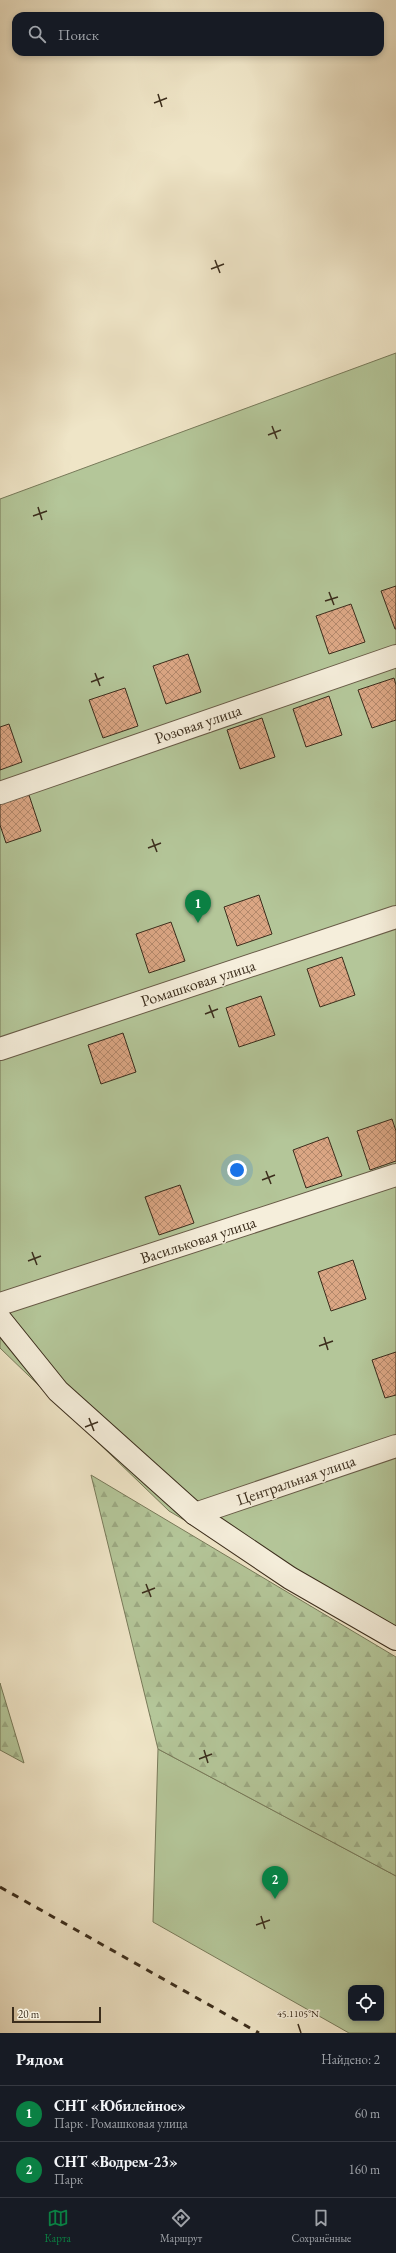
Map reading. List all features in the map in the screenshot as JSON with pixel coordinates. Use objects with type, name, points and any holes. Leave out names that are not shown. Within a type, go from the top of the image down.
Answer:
[{"type":"street","name":"Розовая улица","points":[[0,792],[396,656]]},
{"type":"street","name":"Ромашковая улица","points":[[0,1049],[396,917]]},
{"type":"street","name":"Васильковая улица","points":[[0,1304],[396,1175]]},
{"type":"street","points":[[0,1319],[58,1391],[195,1514],[290,1578],[396,1639]]},
{"type":"street","name":"Центральная улица","points":[[195,1514],[396,1446]]},
{"type":"green space","points":[[396,353],[396,1645],[169,1511],[0,1348],[0,499]]},
{"type":"green space","points":[[91,1475],[396,1657],[396,1876],[158,1749]]},
{"type":"green space","points":[[0,1683],[24,1763],[0,1750]]},
{"type":"green space","points":[[158,1749],[396,1876],[396,2033],[349,2033],[153,1922]]},
{"type":"building","points":[[396,586],[396,629],[395,629],[381,591]]},
{"type":"building","points":[[351,604],[365,642],[329,654],[316,616]]},
{"type":"building","points":[[188,654],[201,692],[166,704],[153,666]]},
{"type":"building","points":[[394,678],[396,685],[396,720],[372,728],[358,690]]},
{"type":"building","points":[[125,688],[138,726],[103,738],[89,700]]},
{"type":"building","points":[[329,696],[342,735],[306,747],[293,709]]},
{"type":"building","points":[[262,718],[275,757],[240,769],[227,730]]},
{"type":"building","points":[[9,724],[22,762],[0,770],[0,727]]},
{"type":"building","points":[[28,792],[41,831],[6,843],[0,825],[0,802]]},
{"type":"building","points":[[259,895],[272,934],[237,946],[224,907]]},
{"type":"building","points":[[171,922],[185,961],[149,973],[136,934]]},
{"type":"building","points":[[342,957],[355,995],[320,1007],[307,969]]},
{"type":"building","points":[[261,996],[275,1035],[239,1047],[226,1008]]},
{"type":"building","points":[[123,1033],[136,1072],[101,1084],[88,1045]]},
{"type":"building","points":[[392,1119],[396,1131],[396,1161],[370,1170],[357,1131]]},
{"type":"building","points":[[328,1137],[342,1176],[306,1188],[293,1150]]},
{"type":"building","points":[[180,1185],[194,1223],[159,1235],[145,1197]]},
{"type":"building","points":[[353,1260],[366,1299],[331,1311],[318,1272]]},
{"type":"building","points":[[396,1352],[396,1395],[385,1398],[372,1360]]},
{"type":"railway","points":[[0,1887],[259,2033]]},
{"type":"place","name":"СНТ «Юбилейное»","points":[[198,923]]},
{"type":"place","name":"СНТ «Водрем-23»","points":[[275,1899]]}]
